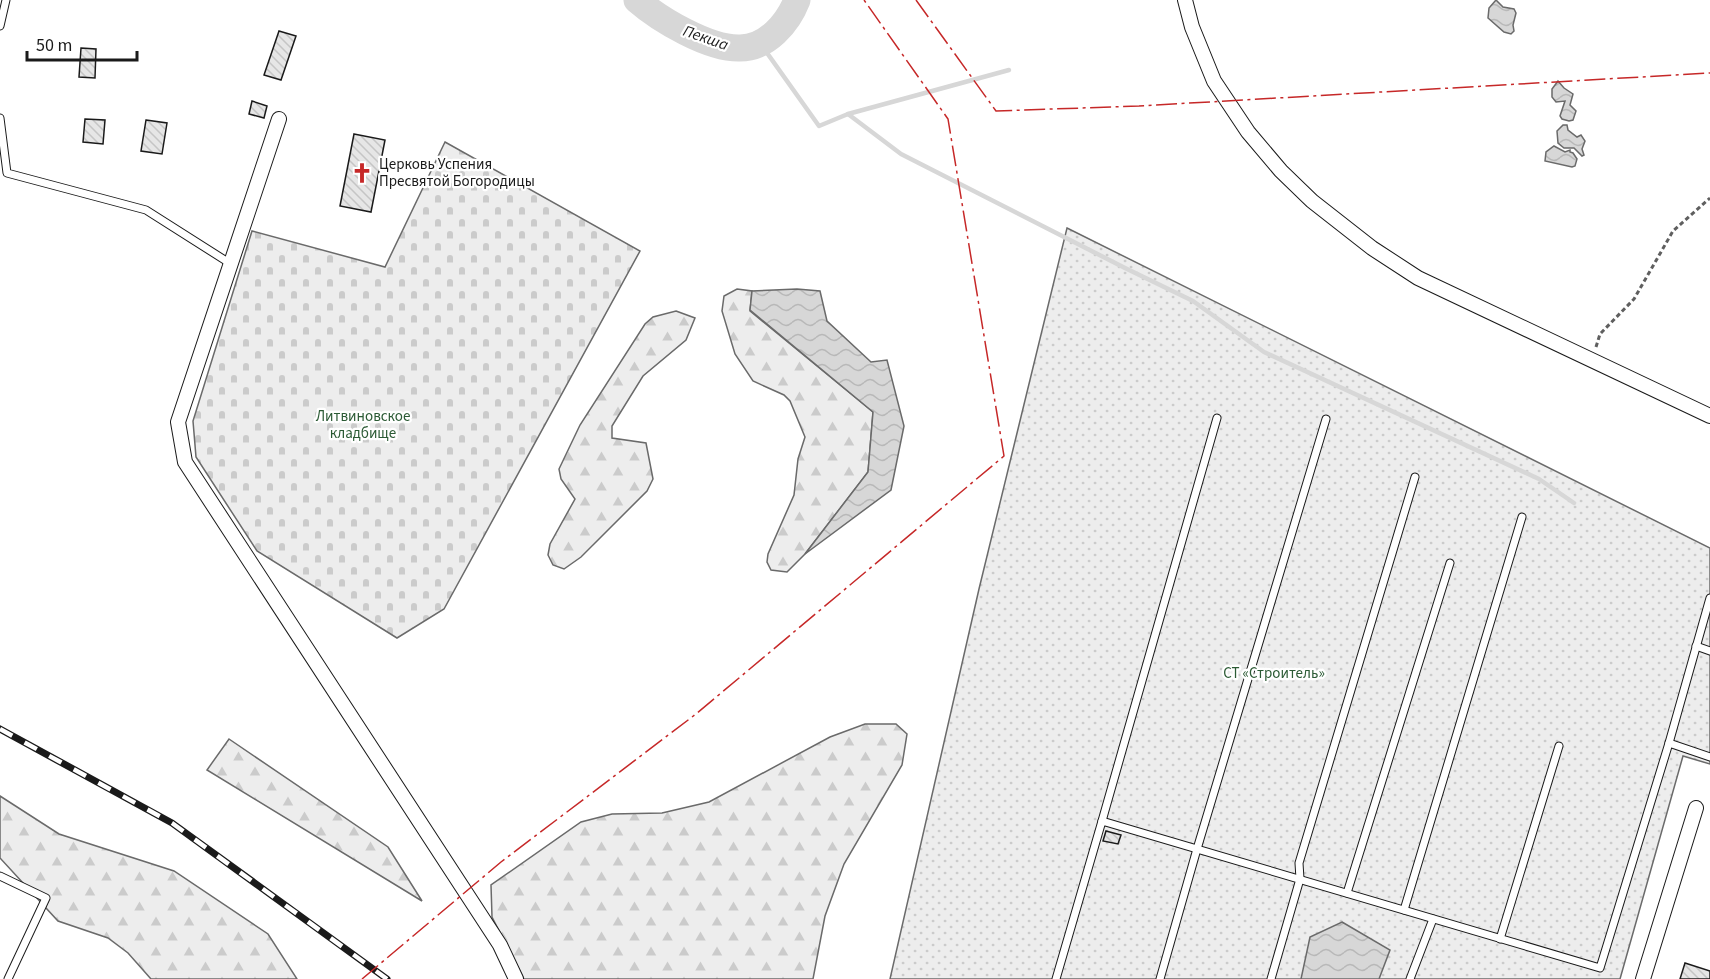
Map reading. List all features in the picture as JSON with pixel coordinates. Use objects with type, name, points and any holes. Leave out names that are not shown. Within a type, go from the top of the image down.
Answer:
[{"type":"street","points":[[1185,0],[1192,27],[1214,81],[1248,132],[1281,171],[1312,201],[1372,248],[1418,278],[1710,416]]},
{"type":"street","points":[[279,118],[178,422],[185,462],[500,945],[516,979]]},
{"type":"street","points":[[1643,979],[1696,808]]},
{"type":"lane","points":[[0,26],[6,0]]},
{"type":"lane","points":[[0,118],[7,173],[146,210],[231,264]]},
{"type":"lane","points":[[1056,979],[1217,418]]},
{"type":"lane","points":[[1160,979],[1326,419]]},
{"type":"lane","points":[[1271,979],[1300,879],[1299,863],[1415,477]]},
{"type":"lane","points":[[1404,910],[1522,517]]},
{"type":"lane","points":[[1347,893],[1450,563]]},
{"type":"lane","points":[[1102,820],[1600,968],[1670,743],[1710,598]]},
{"type":"lane","points":[[1696,646],[1710,651]]},
{"type":"lane","points":[[1670,743],[1710,757]]},
{"type":"lane","points":[[1500,939],[1559,746]]},
{"type":"lane","points":[[0,876],[46,898],[8,979]]},
{"type":"lane","points":[[1410,979],[1433,918]]},
{"type":"path","points":[[1591,360],[1600,334],[1634,299],[1673,231],[1710,198]]},
{"type":"green space","name":"Литвиновское кладбище","points":[[445,142],[640,251],[444,609],[397,638],[257,551],[196,457],[193,421],[252,231],[385,267]]},
{"type":"green space","name":"СТ «Строитель»","points":[[1067,228],[1710,548],[1710,764],[1683,756],[1620,979],[890,979],[979,589]]},
{"type":"green space","points":[[737,289],[752,291],[750,311],[873,412],[868,472],[805,554],[787,572],[771,570],[767,562],[768,554],[794,495],[798,459],[805,437],[790,401],[784,395],[753,381],[735,354],[722,311],[724,296]]},
{"type":"green space","points":[[676,311],[695,318],[686,340],[643,376],[612,426],[612,438],[646,443],[653,479],[647,491],[581,557],[564,569],[553,565],[548,555],[550,544],[575,499],[561,479],[559,469],[580,425],[645,324],[653,317]]},
{"type":"green space","points":[[865,724],[896,724],[907,734],[902,765],[844,864],[825,916],[813,979],[524,979],[492,917],[491,885],[581,822],[612,814],[662,813],[709,802],[830,737]]},
{"type":"green space","points":[[229,739],[388,847],[422,901],[207,770]]},
{"type":"green space","points":[[0,796],[59,834],[174,871],[268,934],[297,979],[151,979],[128,953],[108,938],[58,921],[0,858]]},
{"type":"water","points":[[1496,0],[1503,7],[1514,9],[1516,13],[1514,31],[1511,34],[1504,32],[1488,18],[1489,8]]},
{"type":"water","points":[[1558,81],[1573,94],[1570,105],[1576,111],[1573,120],[1562,119],[1560,116],[1565,101],[1556,102],[1552,97],[1552,89]]},
{"type":"water","points":[[1563,125],[1567,125],[1568,130],[1577,137],[1581,135],[1585,141],[1582,149],[1584,155],[1582,156],[1574,148],[1564,148],[1558,143],[1557,131]]},
{"type":"water","points":[[1554,146],[1565,152],[1570,150],[1577,159],[1575,166],[1545,161],[1546,152]]},
{"type":"water","points":[[797,289],[820,291],[827,321],[871,362],[887,360],[904,426],[891,490],[805,554],[868,472],[873,412],[750,310],[752,291]]},
{"type":"water","points":[[1342,922],[1390,950],[1379,979],[1301,979],[1310,937]]},
{"type":"building","points":[[279,31],[296,36],[281,80],[264,75]]},
{"type":"building","points":[[81,48],[96,49],[95,78],[79,77]]},
{"type":"building","points":[[252,101],[267,106],[264,118],[249,114]]},
{"type":"building","points":[[85,119],[105,120],[103,144],[83,142]]},
{"type":"building","points":[[146,120],[167,123],[162,154],[141,151]]},
{"type":"building","name":"Церковь Успения Пресвятой Богородицы","points":[[354,134],[385,140],[371,212],[340,206]]},
{"type":"building","points":[[1106,831],[1121,835],[1118,844],[1103,841]]},
{"type":"building","points":[[1685,963],[1710,971],[1710,979],[1680,979]]},
{"type":"waterway","name":"Пекша","points":[[637,0],[658,16],[700,39],[714,44],[740,48],[750,47],[768,39],[788,17],[797,0]]},
{"type":"waterway","points":[[760,43],[819,126],[848,114],[901,154],[1193,301],[1264,352],[1539,479],[1574,503]]},
{"type":"waterway","points":[[848,114],[1009,70]]},
{"type":"railway","points":[[0,729],[172,823],[387,979]]},
{"type":"power","points":[[362,979],[501,862],[696,714],[1004,456],[948,119],[864,0]]},
{"type":"power","points":[[916,0],[996,111],[1139,106],[1710,73]]},
{"type":"place","name":"Церковь Успения Пресвятой Богородицы","points":[[362,173]]}]
